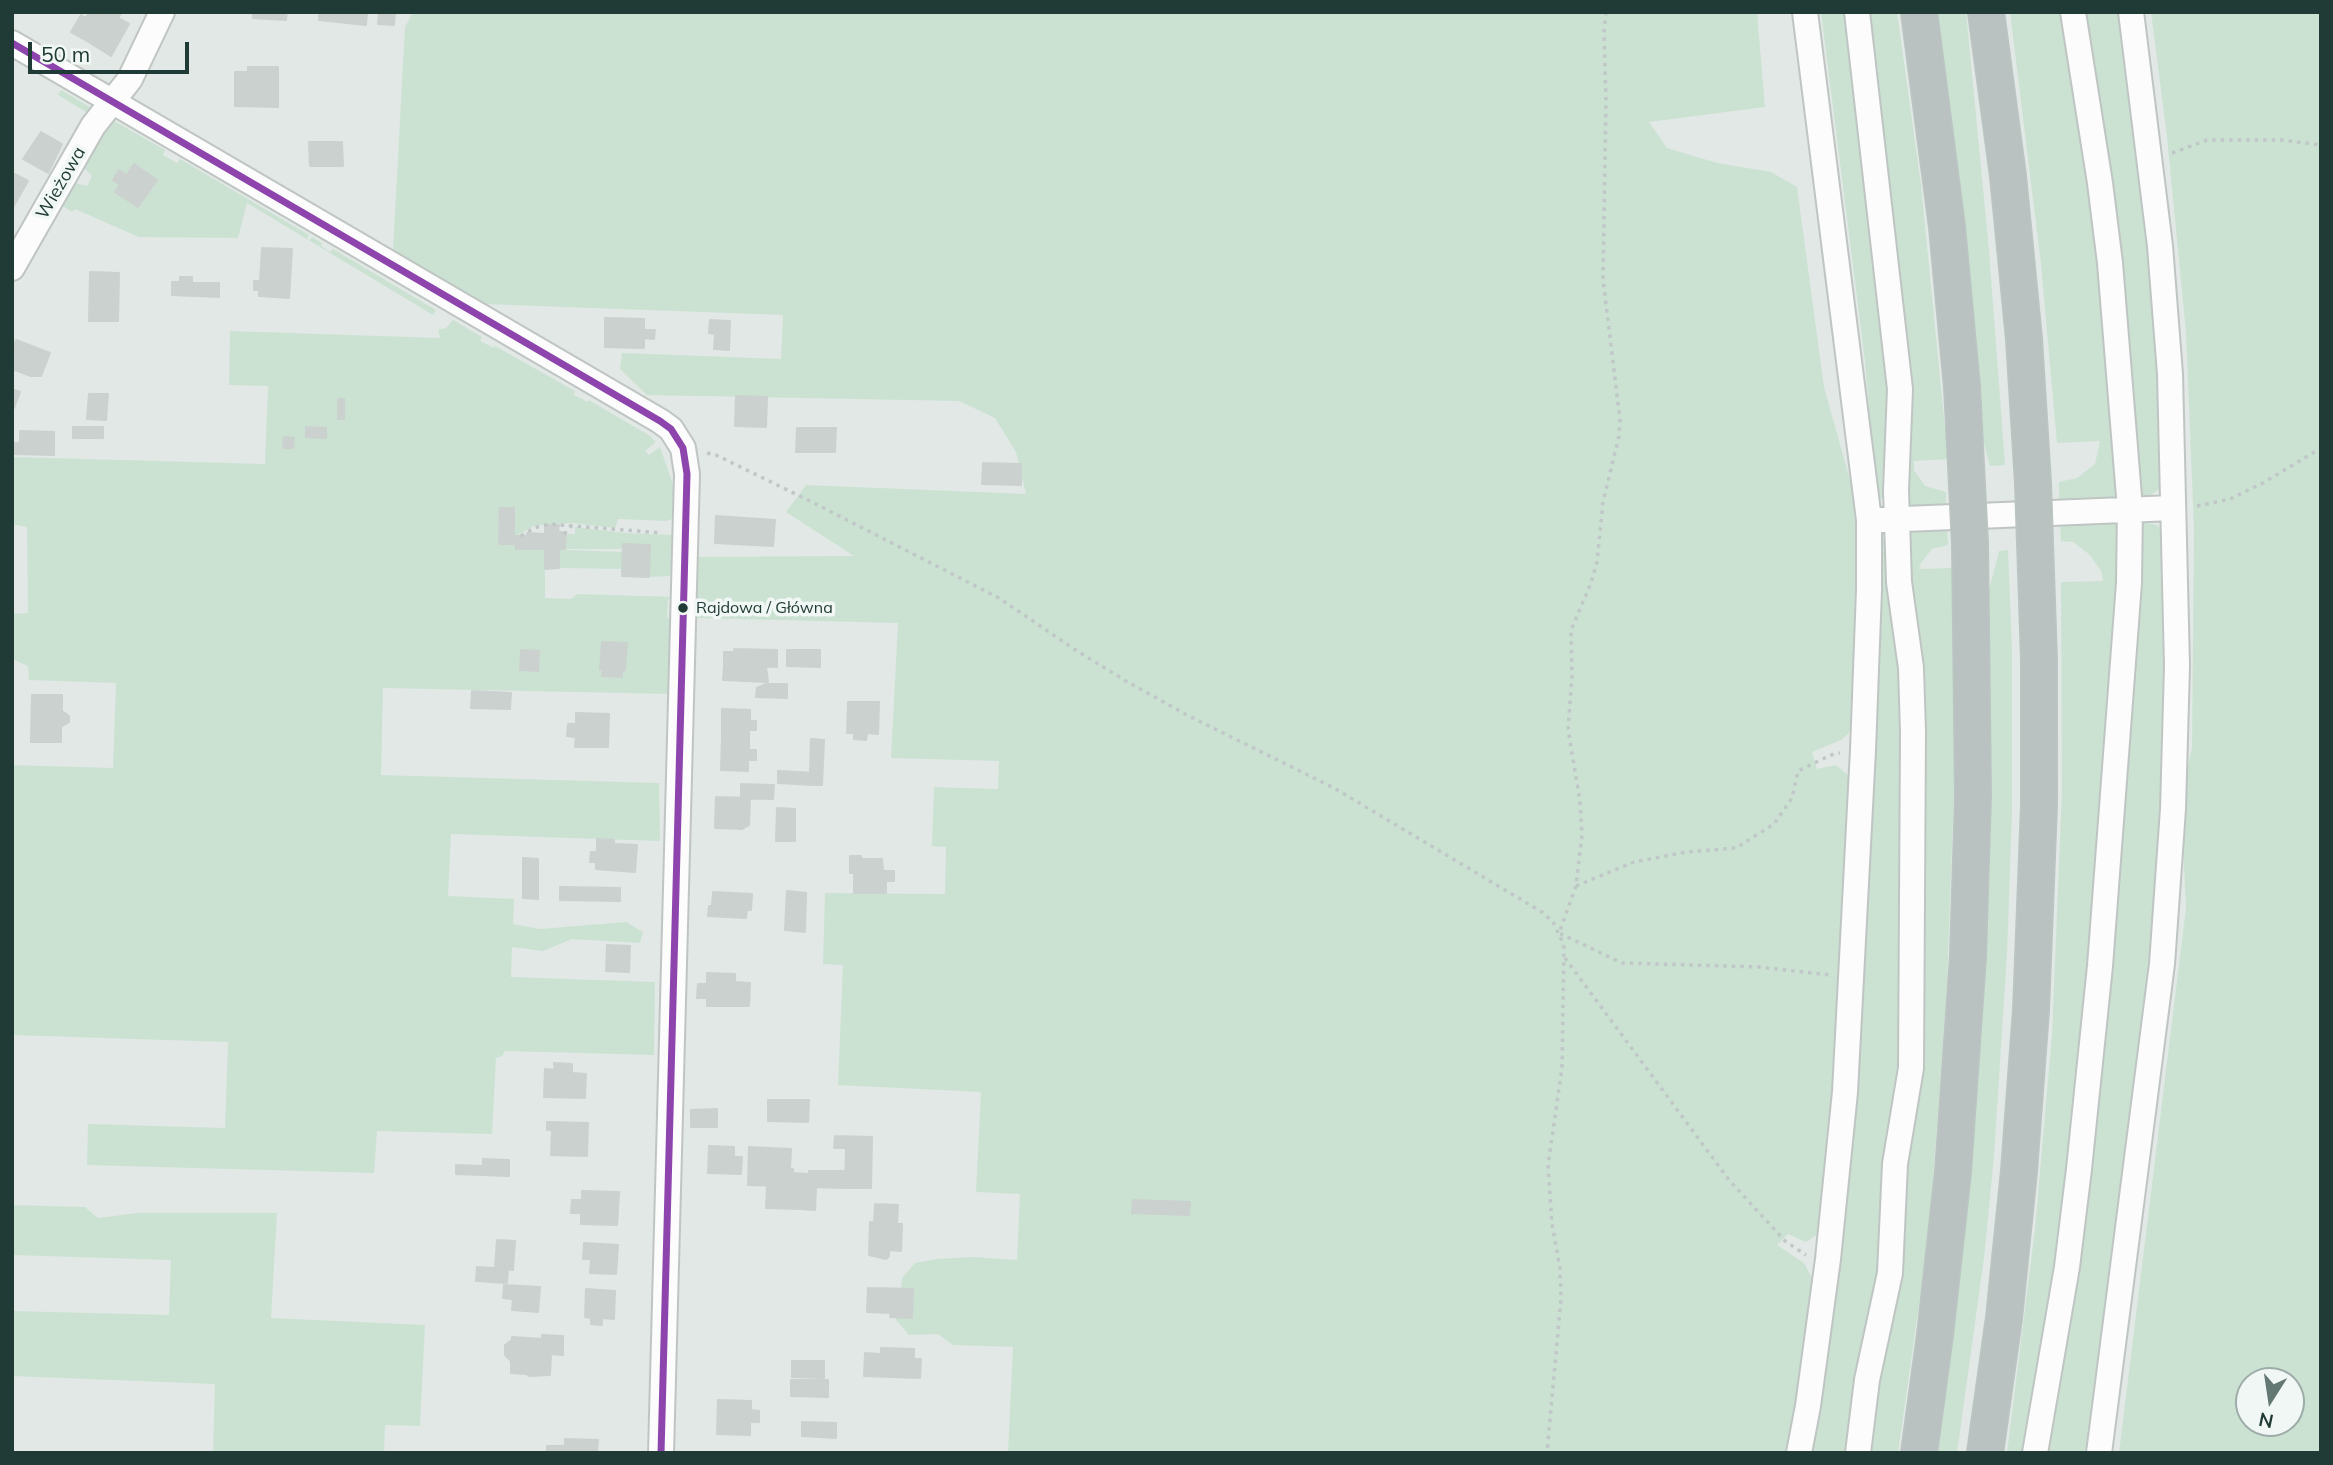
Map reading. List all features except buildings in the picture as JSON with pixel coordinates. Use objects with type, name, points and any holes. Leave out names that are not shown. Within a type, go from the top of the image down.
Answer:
[{"type":"highway","points":[[1919,12],[1947,228],[1962,387],[1970,544],[1973,795],[1968,970],[1953,1172],[1936,1335],[1919,1453]]},
{"type":"highway","points":[[1985,1453],[2004,1318],[2031,1010],[2039,767],[2033,483],[2022,326],[2008,176],[1986,12]]},
{"type":"street","name":"Wieżowa","points":[[12,268],[93,127],[130,79],[163,12]]},
{"type":"street","points":[[1799,1453],[1828,1259],[1845,1092],[1863,750],[1869,520],[1805,12]]},
{"type":"street","points":[[1857,12],[1900,389],[1897,519],[1899,582],[1912,694],[1911,1068],[1895,1164],[1890,1273],[1867,1380],[1858,1453]]},
{"type":"street","points":[[2035,1453],[2067,1267],[2100,966],[2128,597],[2130,509],[2110,263],[2073,12]]},
{"type":"street","points":[[2099,1453],[2162,964],[2169,892],[2177,666],[2170,374],[2160,246],[2131,12]]},
{"type":"street","points":[[12,43],[660,421],[678,439],[684,453],[687,474],[661,1453]]},
{"type":"street","points":[[1869,520],[2173,508]]},
{"type":"path","points":[[1559,933],[1576,886],[1583,835],[1569,729],[1571,630],[1597,562],[1603,502],[1619,436],[1620,420],[1604,279],[1606,12]]},
{"type":"path","points":[[2151,165],[2178,149],[2207,140],[2281,140],[2321,145]]},
{"type":"path","points":[[2173,508],[2230,499],[2263,483],[2321,448]]},
{"type":"path","points":[[684,453],[699,451],[716,455],[981,588],[1138,688],[1334,788],[1530,904],[1553,922],[1563,941],[1564,957],[1562,1068],[1548,1166],[1552,1224],[1560,1268],[1560,1298],[1547,1453]]},
{"type":"path","points":[[521,536],[545,524],[685,533]]},
{"type":"path","points":[[564,534],[572,525]]},
{"type":"path","points":[[1576,886],[1634,862],[1686,852],[1736,848],[1774,824],[1792,798],[1798,771],[1831,755],[1863,750]]},
{"type":"path","points":[[1559,933],[1622,963],[1759,967],[1852,978]]},
{"type":"path","points":[[1564,957],[1729,1180],[1785,1241],[1805,1255],[1828,1259]]},
{"type":"green space","points":[[413,12],[1757,12],[1765,107],[1649,122],[1667,148],[1717,163],[1771,172],[1797,187],[1824,387],[1855,498],[1858,586],[1852,725],[1841,740],[1812,752],[1817,769],[1836,765],[1848,775],[1850,783],[1833,1102],[1818,1234],[1806,1242],[1788,1234],[1777,1245],[1804,1263],[1813,1280],[1788,1453],[1008,1453],[1013,1347],[953,1345],[938,1334],[909,1335],[896,1320],[896,1307],[902,1278],[915,1263],[973,1257],[1017,1260],[1020,1194],[976,1192],[981,1092],[838,1085],[843,965],[823,964],[825,893],[945,894],[946,847],[932,846],[934,787],[998,789],[999,761],[891,758],[898,623],[697,618],[697,557],[854,556],[786,512],[806,485],[1026,494],[1016,452],[995,418],[959,401],[647,395],[620,369],[622,353],[781,359],[783,315],[484,304],[393,250],[405,27]]},
{"type":"green space","points":[[1821,12],[1897,12],[1921,185],[1948,459],[1914,461],[1914,470],[1925,486],[1946,492],[1946,505],[1905,507],[1887,503],[1876,495],[1865,361]]},
{"type":"green space","points":[[1934,12],[1966,12],[1989,250],[2005,465],[1990,466],[1978,421]]},
{"type":"green space","points":[[2010,12],[2118,12],[2137,142],[2154,291],[2161,488],[2149,496],[2059,500],[2059,482],[2077,478],[2095,464],[2100,441],[2057,443],[2041,264]]},
{"type":"green space","points":[[2151,12],[2321,12],[2321,1453],[2119,1453],[2186,908],[2182,824],[2184,781],[2192,749],[2194,529],[2186,332],[2167,137]]},
{"type":"green space","points":[[61,90],[90,107],[90,113],[52,183],[47,181],[86,112],[58,95]]},
{"type":"green space","points":[[114,121],[165,150],[163,155],[177,163],[180,159],[309,235],[307,239],[312,237],[330,252],[333,249],[436,310],[433,315],[247,203],[238,238],[139,237],[75,209],[72,212],[62,203],[74,183],[87,186],[92,176],[81,165],[107,124]]},
{"type":"green space","points":[[453,320],[482,337],[480,341],[494,348],[495,346],[575,391],[574,395],[588,402],[589,400],[650,436],[656,442],[645,451],[649,455],[660,447],[674,487],[675,518],[666,521],[618,519],[615,528],[573,523],[534,526],[516,536],[516,548],[623,552],[623,569],[559,568],[559,551],[545,550],[545,598],[571,599],[577,594],[674,597],[668,599],[667,618],[674,619],[671,694],[383,688],[381,775],[659,783],[660,841],[451,834],[448,896],[514,899],[513,924],[540,929],[626,922],[643,932],[640,943],[572,939],[543,951],[512,947],[511,977],[655,982],[654,1055],[505,1051],[502,1056],[496,1058],[492,1134],[377,1131],[374,1173],[87,1165],[88,1124],[225,1128],[228,1042],[12,1035],[12,765],[113,768],[116,683],[29,680],[28,666],[12,659],[12,614],[28,613],[27,527],[12,524],[12,457],[265,464],[268,386],[229,385],[230,331],[440,338],[438,330],[446,328]],"holes":[[[500,508],[514,508],[514,544],[500,544]]]},
{"type":"green space","points":[[2060,523],[2147,523],[2157,525],[2161,529],[2165,627],[2157,911],[2087,1453],[2007,1453],[2035,1229],[2052,1035],[2062,791],[2061,582],[2103,581],[2101,571],[2090,555],[2073,542],[2061,541]]},
{"type":"green space","points":[[575,527],[674,535],[673,576],[649,577],[650,545],[624,544],[623,549],[565,549],[566,534],[575,534]]},
{"type":"green space","points":[[1947,528],[1948,545],[1932,549],[1919,569],[1954,568],[1954,788],[1947,986],[1932,1194],[1898,1453],[1809,1453],[1880,544],[1892,531]]},
{"type":"green space","points":[[2008,550],[2012,648],[2012,812],[2007,954],[1994,1156],[1984,1258],[1957,1453],[1933,1453],[1986,601],[1999,551]]},
{"type":"green space","points":[[12,1205],[85,1207],[98,1218],[137,1213],[277,1213],[271,1318],[425,1325],[420,1426],[385,1425],[384,1453],[213,1453],[215,1384],[12,1376],[12,1311],[169,1315],[171,1260],[12,1255]]},
{"type":"transit line","points":[[12,43],[660,421],[671,429],[683,448],[687,474],[661,1453]]},
{"type":"place","name":"Rajdowa / Główna","points":[[683,608]]}]
